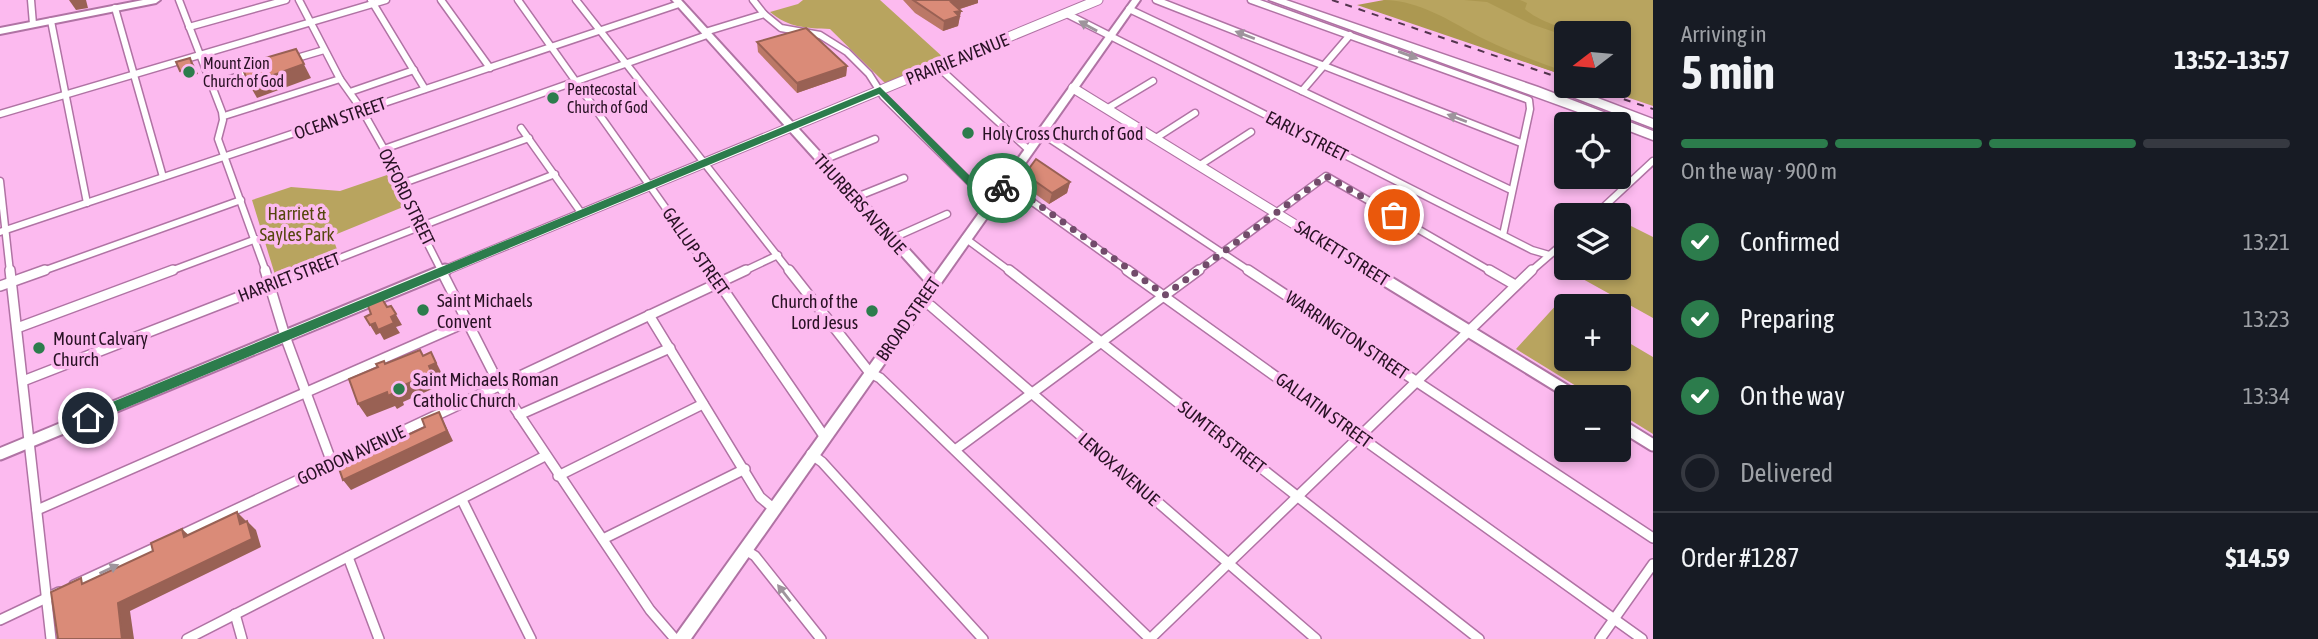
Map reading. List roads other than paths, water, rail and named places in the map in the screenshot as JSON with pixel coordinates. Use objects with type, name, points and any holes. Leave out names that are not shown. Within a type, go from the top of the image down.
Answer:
[{"type":"highway","points":[[1275,0],[1543,94],[1653,136]]},
{"type":"highway","points":[[1304,0],[1556,87],[1653,124]]},
{"type":"main road","points":[[0,30],[111,6],[156,0]]},
{"type":"main road","name":"BROAD STREET","points":[[681,639],[1136,0]]},
{"type":"main road","name":"THURBERS AVENUE","points":[[677,2],[933,283]]},
{"type":"street","points":[[31,0],[33,24]]},
{"type":"street","points":[[179,0],[223,116],[218,139],[256,239],[285,336],[332,463]]},
{"type":"street","points":[[189,27],[286,0]]},
{"type":"street","name":"OXFORD STREET","points":[[299,0],[340,79],[362,110],[384,149],[398,185],[500,386],[650,610],[675,639]]},
{"type":"street","points":[[0,114],[386,0]]},
{"type":"street","points":[[441,0],[489,68]]},
{"type":"street","name":"GALLUP STREET","points":[[518,0],[824,436]]},
{"type":"street","points":[[576,0],[870,373],[880,378],[1150,639],[1512,287],[1554,252]]},
{"type":"street","points":[[753,0],[764,14],[781,28],[820,35],[831,40],[869,74],[880,90],[984,196],[992,200]]},
{"type":"street","name":"PRAIRIE AVENUE","points":[[0,454],[1098,0]]},
{"type":"street","points":[[1156,0],[1521,143]]},
{"type":"street","points":[[1251,0],[1529,100],[1530,109],[1503,235]]},
{"type":"street","points":[[372,2],[425,89]]},
{"type":"street","name":"OCEAN STREET","points":[[3,231],[677,2]]},
{"type":"street","points":[[111,6],[134,74],[163,177]]},
{"type":"street","points":[[1129,9],[1511,190]]},
{"type":"street","points":[[384,149],[764,14]]},
{"type":"street","name":"EARLY STREET","points":[[1067,14],[1532,250],[1549,256]]},
{"type":"street","points":[[51,21],[87,203]]},
{"type":"street","points":[[1302,91],[1350,35]]},
{"type":"street","points":[[286,61],[324,50]]},
{"type":"street","points":[[938,67],[1028,150]]},
{"type":"street","points":[[211,85],[261,69]]},
{"type":"street","points":[[350,92],[414,70]]},
{"type":"street","points":[[223,116],[340,79]]},
{"type":"street","points":[[1108,108],[1153,82]]},
{"type":"street","name":"SACKETT STREET","points":[[1073,88],[1556,385]]},
{"type":"street","points":[[1156,138],[1195,113]]},
{"type":"street","points":[[521,128],[582,214]]},
{"type":"street","points":[[1200,165],[1251,132]]},
{"type":"street","name":"WARRINGTON STREET","points":[[1041,133],[1653,538]]},
{"type":"street","points":[[398,185],[529,138]]},
{"type":"street","points":[[821,161],[875,139]]},
{"type":"street","points":[[1608,203],[1653,161]]},
{"type":"street","name":"HARRIET STREET","points":[[23,381],[555,174]]},
{"type":"street","points":[[955,450],[1326,176],[1512,287]]},
{"type":"street","points":[[855,198],[904,178]]},
{"type":"street","points":[[0,181],[3,231],[17,328],[51,639]]},
{"type":"street","name":"GALLATIN STREET","points":[[1006,183],[1642,639]]},
{"type":"street","points":[[0,286],[241,200]]},
{"type":"street","points":[[891,239],[947,214]]},
{"type":"street","name":"SUMTER STREET","points":[[965,238],[975,243],[1479,639]]},
{"type":"street","points":[[17,328],[256,239]]},
{"type":"street","name":"GORDON AVENUE","points":[[0,620],[778,255]]},
{"type":"street","name":"LENOX AVENUE","points":[[921,301],[931,306],[1316,639]]},
{"type":"street","points":[[649,315],[760,497],[773,508]]},
{"type":"street","points":[[37,510],[468,321]]},
{"type":"street","points":[[519,415],[670,348]]},
{"type":"street","points":[[558,476],[703,404]]},
{"type":"street","points":[[1631,431],[1653,445]]},
{"type":"street","points":[[811,454],[822,462],[984,639]]},
{"type":"street","points":[[187,639],[545,456]]},
{"type":"street","points":[[603,539],[744,469]]},
{"type":"street","points":[[462,500],[531,639]]},
{"type":"street","points":[[744,549],[755,556],[821,639]]},
{"type":"street","points":[[348,557],[379,639]]},
{"type":"street","points":[[1600,639],[1653,565]]},
{"type":"street","points":[[235,614],[242,639]]},
{"type":"railway","points":[[1332,0],[1554,76]]},
{"type":"railway","points":[[1620,98],[1653,109]]},
{"type":"place","name":"Mount Zion Church of God","points":[[189,72]]},
{"type":"place","name":"Pentecostal Church of God","points":[[553,98]]},
{"type":"place","name":"Holy Cross Church of God","points":[[968,133]]},
{"type":"place","name":"Saint Michaels Convent","points":[[423,310]]},
{"type":"place","name":"Church of the Lord Jesus","points":[[872,311]]},
{"type":"place","name":"Mount Calvary Church","points":[[39,348]]},
{"type":"place","name":"Saint Michaels Roman Catholic Church","points":[[399,389]]},
{"type":"park label","name":"Harriet & Sayles Park","points":[[297,223]]}]
